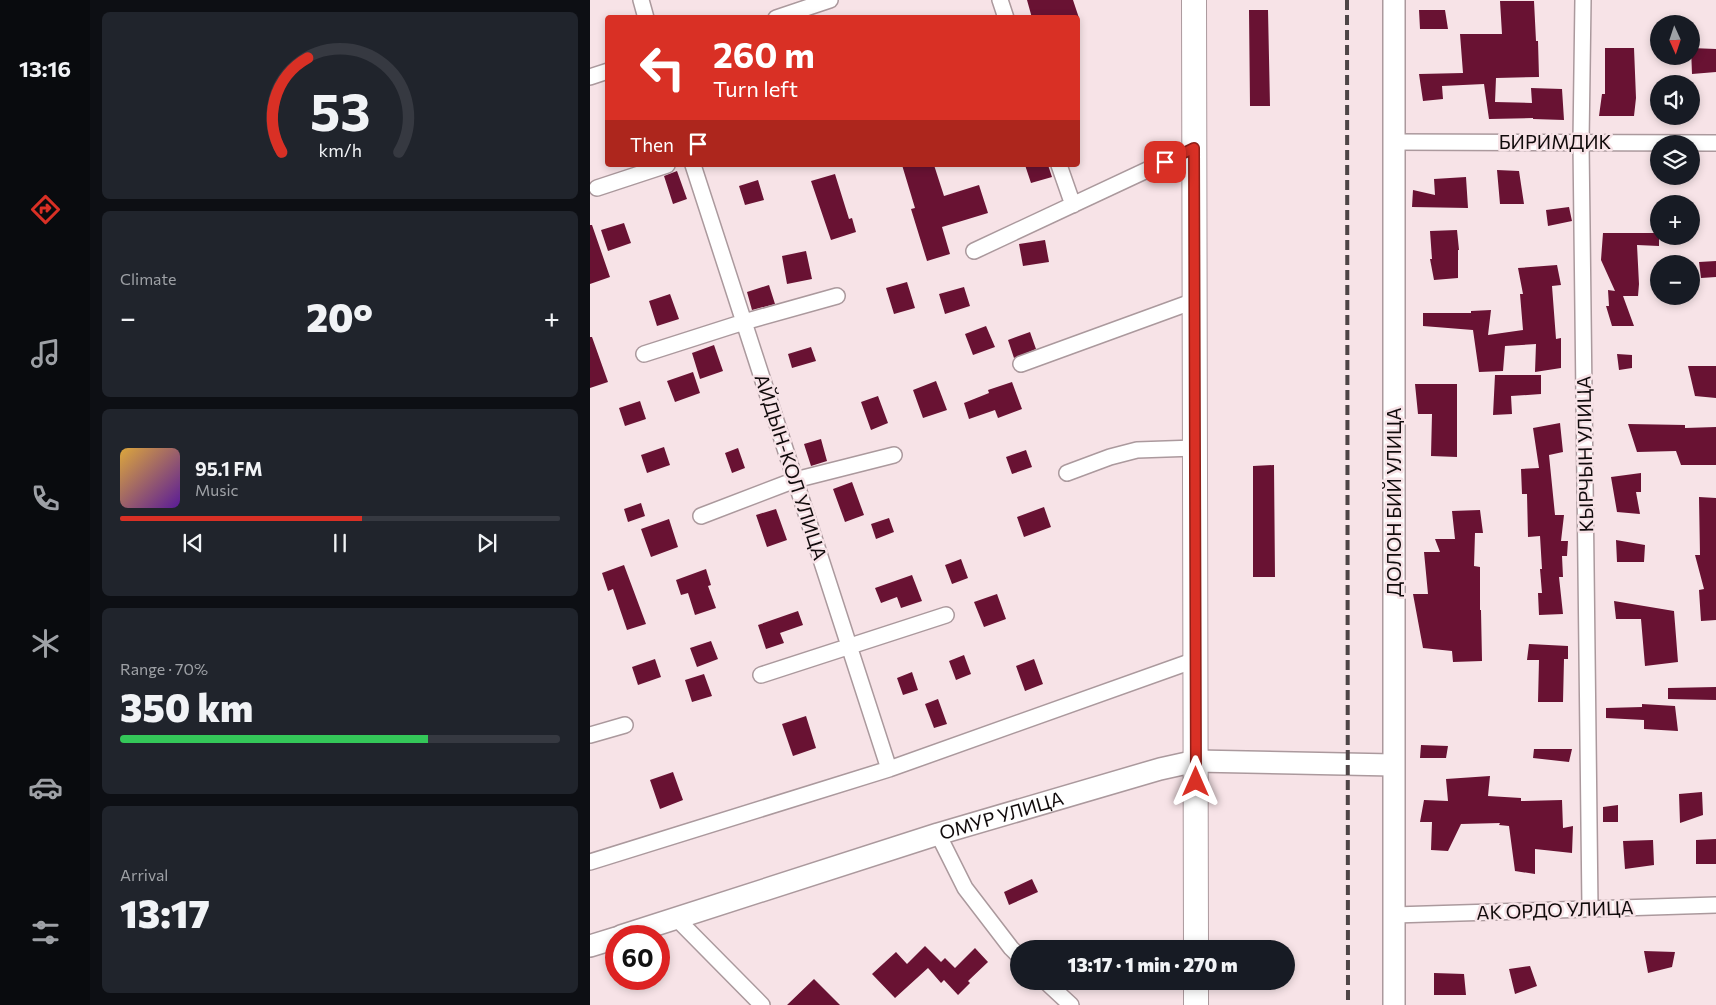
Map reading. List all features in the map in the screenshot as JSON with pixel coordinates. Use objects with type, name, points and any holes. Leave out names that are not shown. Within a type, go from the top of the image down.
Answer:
[{"type":"main road","points":[[1194,0],[1196,940]]},
{"type":"main road","points":[[1196,990],[1196,1005]]},
{"type":"street","points":[[641,0],[645,15]]},
{"type":"street","points":[[785,15],[830,0]]},
{"type":"street","points":[[1000,0],[1005,15]]},
{"type":"street","name":"ДОЛОН БИЙ УЛИЦА","points":[[1394,0],[1394,1005]]},
{"type":"street","name":"КЫРЧЫН УЛИЦА","points":[[1583,0],[1581,142],[1590,908]]},
{"type":"street","points":[[590,77],[605,72]]},
{"type":"street","name":"БИРИМДИК","points":[[1394,142],[1716,143]]},
{"type":"street","points":[[974,251],[1194,148]]},
{"type":"street","points":[[597,188],[661,167]]},
{"type":"street","name":"АЙДЫН-КОЛ УЛИЦА","points":[[694,167],[889,769]]},
{"type":"street","points":[[1060,167],[1074,204]]},
{"type":"street","points":[[644,354],[744,322],[837,296]]},
{"type":"street","points":[[1021,364],[1194,301]]},
{"type":"street","points":[[1067,474],[1110,457],[1137,450],[1194,448]]},
{"type":"street","points":[[701,516],[795,480],[894,455]]},
{"type":"street","points":[[761,675],[946,615]]},
{"type":"street","points":[[590,862],[889,769],[1195,660]]},
{"type":"street","points":[[590,735],[625,724]]},
{"type":"street","name":"ОМУР УЛИЦА","points":[[658,925],[938,834],[1160,769],[1196,761],[1394,765]]},
{"type":"street","points":[[938,834],[966,888],[1010,947]]},
{"type":"street","name":"АК ОРДО УЛИЦА","points":[[1394,915],[1716,905]]},
{"type":"street","points":[[678,919],[762,1005]]},
{"type":"street","points":[[590,946],[605,941]]},
{"type":"street","points":[[1055,990],[1071,1005]]},
{"type":"building","points":[[1027,0],[1073,0],[1078,15],[1031,15]]},
{"type":"building","points":[[1500,1],[1534,1],[1539,77],[1496,78],[1495,102],[1532,103],[1531,88],[1562,89],[1564,120],[1533,118],[1489,119],[1484,84],[1442,86],[1443,99],[1423,101],[1419,74],[1463,73],[1460,34],[1502,34]]},
{"type":"building","points":[[1249,10],[1268,10],[1270,106],[1250,106]]},
{"type":"building","points":[[1419,10],[1445,10],[1448,29],[1420,29]]},
{"type":"building","points":[[1605,48],[1634,48],[1636,98],[1634,116],[1599,116],[1602,94],[1605,94]]},
{"type":"building","points":[[1700,48],[1716,49],[1716,72],[1692,74],[1692,65],[1700,65]]},
{"type":"building","points":[[903,167],[935,167],[944,196],[979,185],[988,213],[942,227],[950,254],[927,261],[911,209],[915,208]]},
{"type":"building","points":[[1026,167],[1049,167],[1052,177],[1031,183]]},
{"type":"building","points":[[1497,170],[1519,171],[1524,204],[1500,204]]},
{"type":"building","points":[[677,171],[687,199],[673,204],[664,176]]},
{"type":"building","points":[[835,174],[849,219],[852,218],[856,232],[831,240],[811,181]]},
{"type":"building","points":[[1466,177],[1468,208],[1412,207],[1413,190],[1435,195],[1434,179]]},
{"type":"building","points":[[758,180],[764,200],[745,205],[739,186]]},
{"type":"building","points":[[1569,207],[1572,221],[1548,226],[1546,210]]},
{"type":"building","points":[[624,223],[631,243],[608,251],[601,230]]},
{"type":"building","points":[[590,225],[592,225],[610,277],[590,284]]},
{"type":"building","points":[[1457,230],[1459,250],[1458,278],[1434,280],[1430,259],[1432,259],[1430,231]]},
{"type":"building","points":[[1603,233],[1650,233],[1650,245],[1659,245],[1659,246],[1637,245],[1638,296],[1623,296],[1634,326],[1612,326],[1606,306],[1609,306],[1608,290],[1615,291],[1601,260]]},
{"type":"building","points":[[1045,240],[1049,262],[1023,266],[1019,244]]},
{"type":"building","points":[[806,251],[812,279],[787,284],[782,256]]},
{"type":"building","points":[[1716,261],[1716,277],[1701,278],[1700,262]]},
{"type":"building","points":[[1557,265],[1561,285],[1552,286],[1556,339],[1561,338],[1561,368],[1535,372],[1536,344],[1505,346],[1503,371],[1479,372],[1473,330],[1423,326],[1423,313],[1471,313],[1471,311],[1491,310],[1488,335],[1523,330],[1520,294],[1523,294],[1518,268]]},
{"type":"building","points":[[907,282],[915,308],[894,314],[886,288]]},
{"type":"building","points":[[769,285],[775,304],[752,310],[747,292]]},
{"type":"building","points":[[964,287],[970,306],[945,314],[939,294]]},
{"type":"building","points":[[670,294],[679,319],[657,326],[649,301]]},
{"type":"building","points":[[986,326],[995,347],[973,355],[965,334]]},
{"type":"building","points":[[1030,332],[1036,349],[1014,358],[1008,340]]},
{"type":"building","points":[[590,337],[592,337],[608,382],[590,388]]},
{"type":"building","points":[[714,345],[723,371],[700,379],[692,353]]},
{"type":"building","points":[[811,347],[816,361],[792,368],[788,354]]},
{"type":"building","points":[[1617,354],[1632,355],[1632,368],[1619,370]]},
{"type":"building","points":[[1688,366],[1716,366],[1716,398],[1695,396]]},
{"type":"building","points":[[693,372],[700,393],[675,402],[667,381]]},
{"type":"building","points":[[1495,375],[1541,375],[1541,394],[1511,396],[1512,414],[1493,415]]},
{"type":"building","points":[[936,381],[947,410],[923,418],[913,390]]},
{"type":"building","points":[[1012,382],[1022,409],[998,418],[995,410],[969,419],[964,403],[989,393],[988,390]]},
{"type":"building","points":[[1415,384],[1457,384],[1457,457],[1431,456],[1432,414],[1418,414]]},
{"type":"building","points":[[878,396],[888,423],[871,430],[861,402]]},
{"type":"building","points":[[640,401],[646,419],[625,426],[619,408]]},
{"type":"building","points":[[1560,423],[1563,452],[1549,455],[1555,515],[1564,515],[1561,541],[1568,541],[1567,556],[1562,556],[1563,577],[1559,577],[1563,614],[1539,615],[1538,593],[1542,593],[1540,536],[1528,537],[1527,494],[1522,494],[1521,469],[1539,468],[1533,428]]},
{"type":"building","points":[[1628,424],[1685,425],[1685,428],[1716,427],[1716,465],[1681,465],[1676,451],[1637,452]]},
{"type":"building","points":[[821,439],[827,461],[811,466],[804,444]]},
{"type":"building","points":[[664,447],[670,465],[647,473],[641,455]]},
{"type":"building","points":[[738,448],[745,468],[732,473],[725,453]]},
{"type":"building","points":[[1026,450],[1032,467],[1012,474],[1006,457]]},
{"type":"building","points":[[1274,465],[1275,577],[1253,577],[1253,466]]},
{"type":"building","points":[[1641,473],[1641,492],[1636,492],[1640,514],[1617,512],[1611,477]]},
{"type":"building","points":[[852,482],[864,515],[845,522],[833,489]]},
{"type":"building","points":[[1699,497],[1716,498],[1716,620],[1701,621],[1699,590],[1704,589],[1695,555],[1700,555]]},
{"type":"building","points":[[641,503],[645,516],[628,522],[624,509]]},
{"type":"building","points":[[1044,507],[1051,527],[1024,537],[1017,517]]},
{"type":"building","points":[[776,509],[787,540],[767,547],[756,515]]},
{"type":"building","points":[[1480,510],[1483,533],[1475,533],[1474,566],[1480,567],[1482,661],[1453,662],[1452,651],[1423,648],[1413,594],[1428,594],[1424,552],[1440,552],[1435,539],[1455,539],[1452,511]]},
{"type":"building","points":[[889,518],[894,532],[876,539],[871,524]]},
{"type":"building","points":[[669,519],[678,547],[651,557],[641,529]]},
{"type":"building","points":[[1616,540],[1645,545],[1644,562],[1617,562]]},
{"type":"building","points":[[961,559],[968,578],[952,584],[945,565]]},
{"type":"building","points":[[624,565],[646,624],[627,630],[613,589],[608,591],[602,573]]},
{"type":"building","points":[[706,569],[711,585],[708,586],[716,608],[695,615],[688,593],[681,595],[676,580]]},
{"type":"building","points":[[912,575],[922,601],[901,608],[897,597],[881,603],[875,588]]},
{"type":"building","points":[[997,594],[1006,619],[984,627],[974,602]]},
{"type":"building","points":[[1614,601],[1674,611],[1678,662],[1645,666],[1641,619],[1616,619]]},
{"type":"building","points":[[798,611],[803,625],[780,633],[784,643],[766,649],[758,625]]},
{"type":"building","points":[[711,641],[718,659],[697,667],[690,648]]},
{"type":"building","points":[[1529,644],[1568,646],[1568,659],[1564,659],[1563,702],[1538,702],[1539,660],[1527,660]]},
{"type":"building","points":[[964,655],[971,674],[956,680],[949,661]]},
{"type":"building","points":[[655,659],[661,677],[638,685],[632,667]]},
{"type":"building","points":[[1034,659],[1043,684],[1025,691],[1016,666]]},
{"type":"building","points":[[912,672],[918,690],[903,695],[897,678]]},
{"type":"building","points":[[704,674],[712,696],[692,702],[685,680]]},
{"type":"building","points":[[1716,687],[1716,700],[1668,699],[1668,688]]},
{"type":"building","points":[[938,699],[947,724],[934,728],[925,704]]},
{"type":"building","points":[[1642,704],[1675,706],[1678,731],[1644,729],[1644,720],[1606,718],[1606,708],[1642,707]]},
{"type":"building","points":[[806,716],[816,748],[793,756],[782,724]]},
{"type":"building","points":[[1421,745],[1448,746],[1446,758],[1420,758]]},
{"type":"building","points":[[1534,749],[1572,749],[1569,762],[1533,758]]},
{"type":"building","points":[[673,772],[683,800],[660,809],[650,780]]},
{"type":"building","points":[[1490,776],[1488,796],[1521,798],[1521,801],[1562,800],[1563,828],[1573,826],[1572,853],[1535,849],[1535,874],[1515,871],[1509,826],[1499,825],[1500,823],[1461,824],[1448,851],[1431,850],[1432,822],[1420,822],[1424,800],[1448,801],[1446,779]]},
{"type":"building","points":[[1702,792],[1703,815],[1680,823],[1679,794]]},
{"type":"building","points":[[1618,805],[1618,822],[1603,822],[1603,807]]},
{"type":"building","points":[[1716,839],[1716,864],[1696,864],[1696,840]]},
{"type":"building","points":[[1653,840],[1654,865],[1625,869],[1623,841]]},
{"type":"building","points":[[1032,879],[1038,892],[1009,905],[1004,892]]},
{"type":"building","points":[[925,946],[941,962],[945,958],[955,968],[975,948],[988,962],[968,981],[970,983],[958,995],[944,980],[941,983],[928,968],[895,998],[872,974],[896,952],[907,964]]},
{"type":"building","points":[[1644,951],[1675,952],[1672,967],[1648,973]]},
{"type":"building","points":[[1530,966],[1537,986],[1515,994],[1509,969]]},
{"type":"building","points":[[1434,973],[1464,974],[1466,995],[1434,995]]},
{"type":"building","points":[[814,979],[840,1005],[787,1005]]},
{"type":"railway","points":[[1347,0],[1348,1005]]},
{"type":"route","points":[[1165,162],[1194,148],[1196,782]]}]
